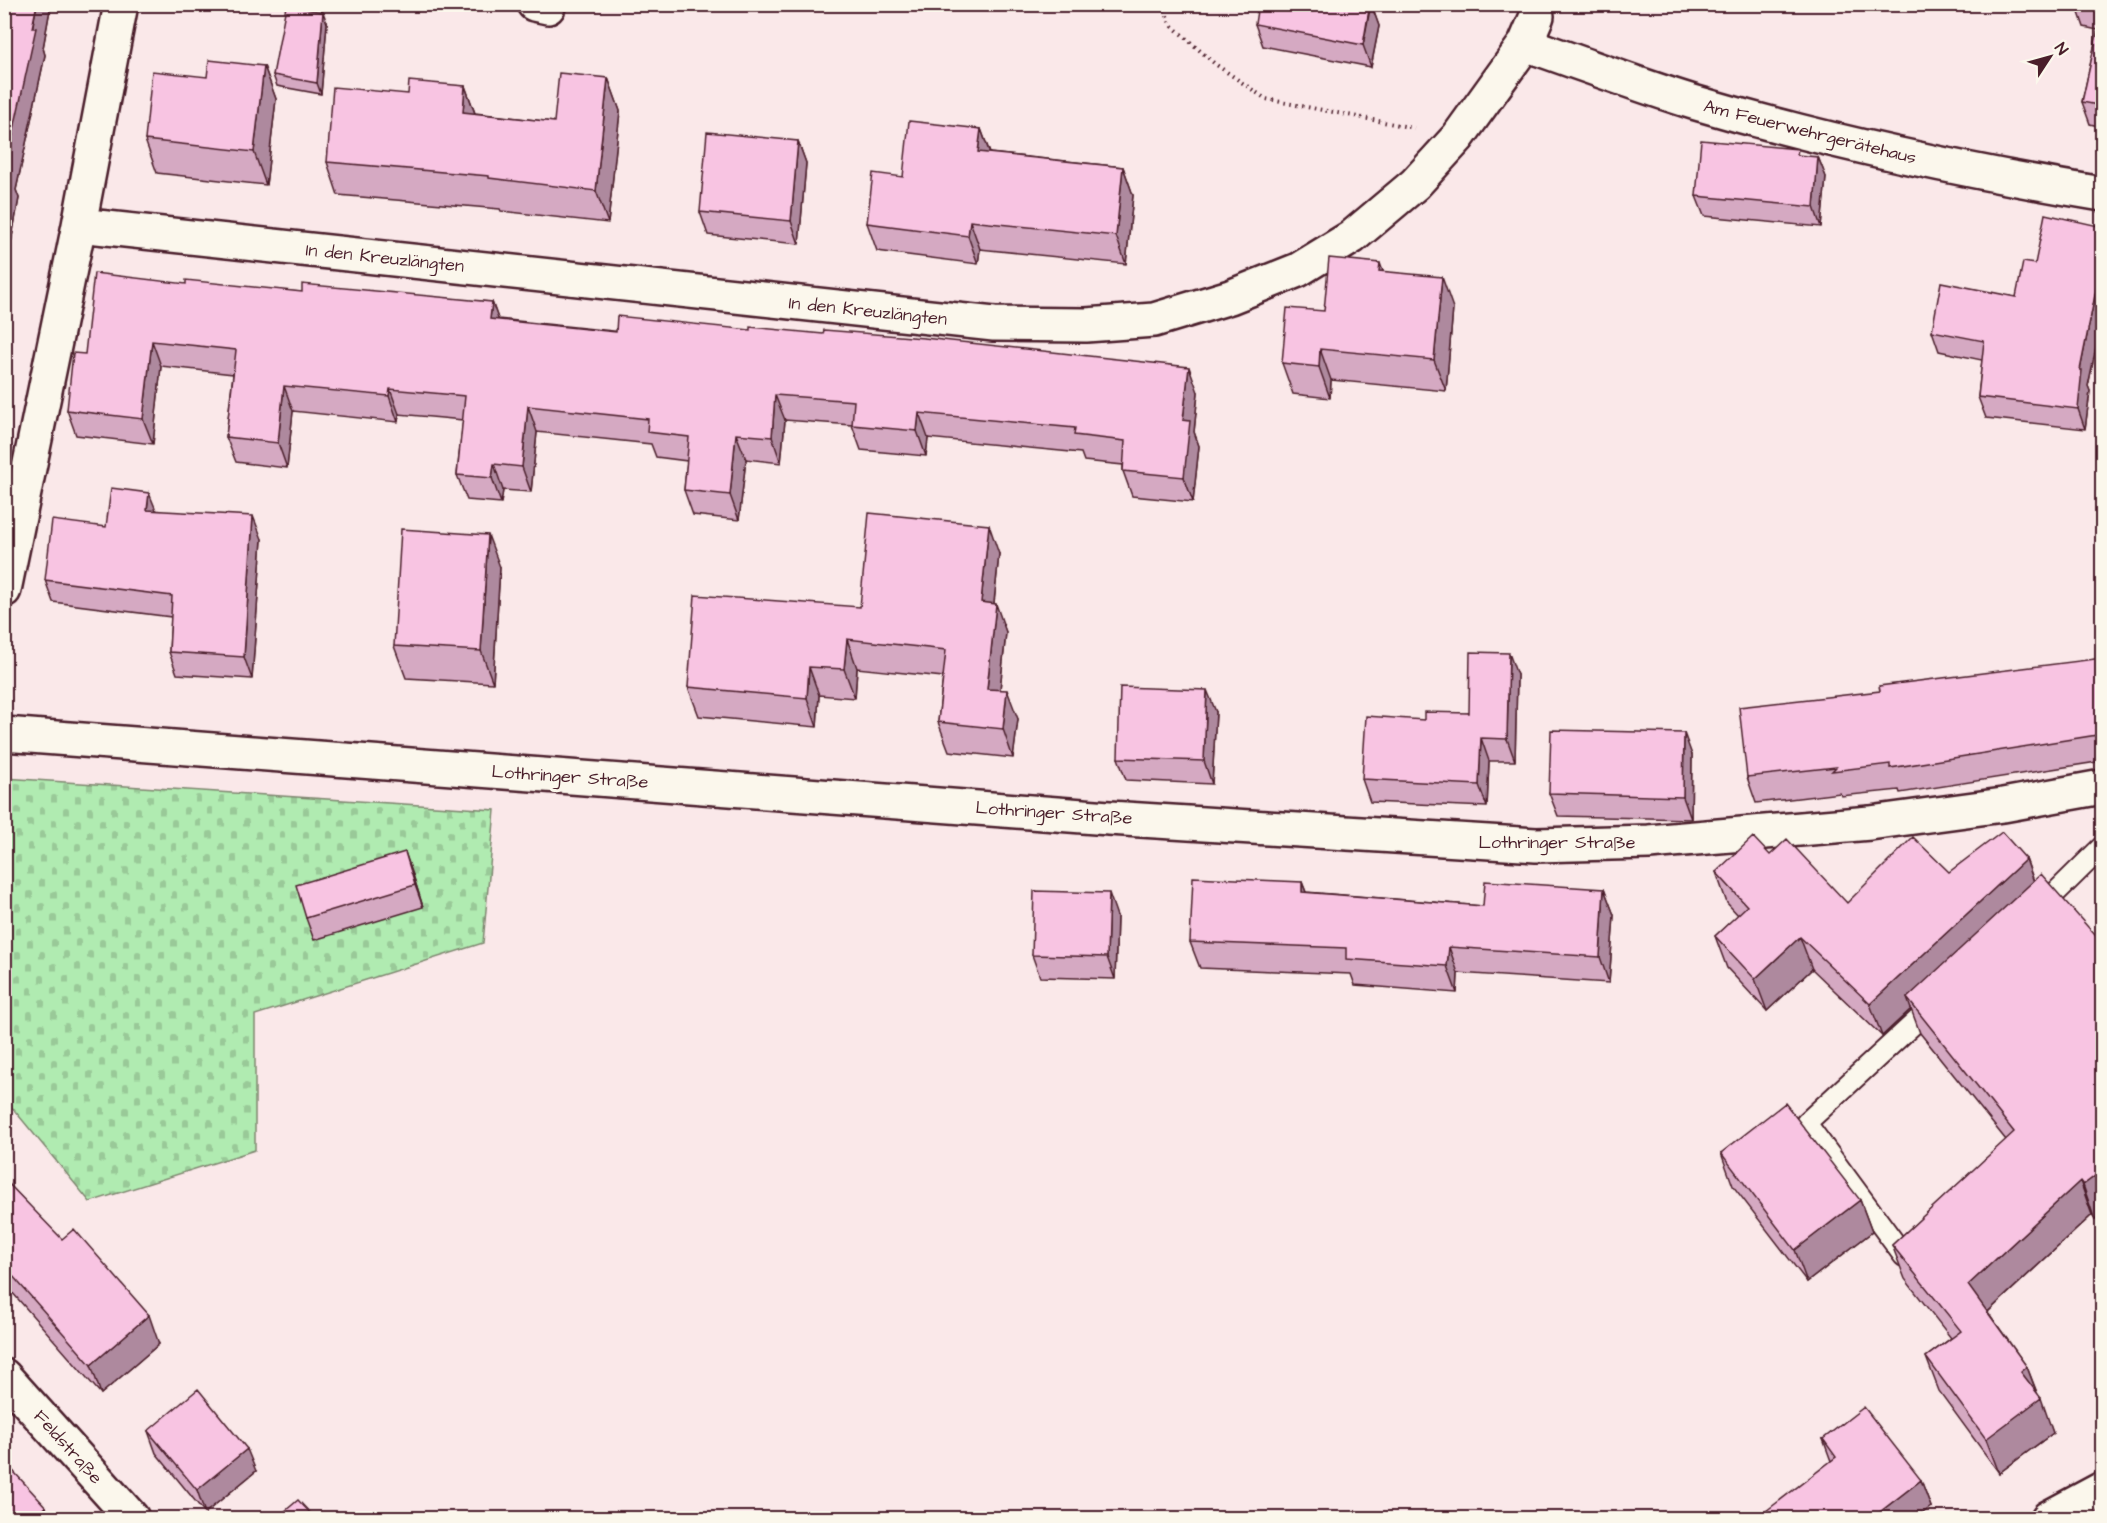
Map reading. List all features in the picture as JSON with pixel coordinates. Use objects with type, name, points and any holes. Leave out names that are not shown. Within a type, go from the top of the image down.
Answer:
[{"type":"street","points":[[4,590],[79,225],[121,4]]},
{"type":"street","name":"In den Kreuzlängten","points":[[79,225],[994,324],[1086,325],[1154,320],[1230,297],[1298,270],[1352,237],[1415,184],[1458,137],[1531,30]]},
{"type":"street","name":"Am Feuerwehrgerätehaus","points":[[1531,30],[1692,102],[1834,141],[1990,175],[2103,194]]},
{"type":"street","name":"Lothringer Straße","points":[[4,734],[1109,818],[1536,845],[1649,842],[1870,823],[2003,806],[2103,787]]},
{"type":"street","name":"Feldstraße","points":[[4,1376],[132,1518]]},
{"type":"street","points":[[2048,1518],[2103,1489]]},
{"type":"lane","points":[[2026,921],[2103,848]]},
{"type":"lane","points":[[1904,1256],[1806,1123],[1946,994]]},
{"type":"path","points":[[1163,4],[1170,24],[1215,64],[1266,99],[1458,137]]},
{"type":"green space","points":[[4,778],[495,810],[483,943],[255,1015],[255,1150],[90,1202],[5,1099]]},
{"type":"building","points":[[4,4],[37,4],[32,28],[36,28],[5,170],[9,171],[4,196]]},
{"type":"building","points":[[1258,4],[1370,4],[1363,45],[1255,24]]},
{"type":"building","points":[[2076,4],[2103,4],[2103,106],[2082,102],[2102,11]]},
{"type":"building","points":[[286,6],[323,12],[317,83],[273,75]]},
{"type":"building","points":[[209,60],[264,66],[254,152],[145,140],[152,71],[207,77]]},
{"type":"building","points":[[559,73],[608,78],[596,191],[489,178],[489,176],[327,162],[333,87],[408,94],[409,81],[465,86],[463,112],[554,122]]},
{"type":"building","points":[[909,121],[981,129],[978,152],[1123,167],[1116,236],[970,221],[968,236],[867,223],[873,173],[903,177]]},
{"type":"building","points":[[707,132],[798,141],[791,221],[700,212]]},
{"type":"building","points":[[1701,140],[1798,149],[1797,155],[1818,157],[1814,207],[1696,196]]},
{"type":"building","points":[[2045,214],[2103,227],[2103,255],[2080,370],[2082,370],[2078,409],[1978,397],[1984,341],[1932,331],[1941,282],[2016,297],[2023,262],[2035,264]]},
{"type":"building","points":[[1329,258],[1380,263],[1379,271],[1442,277],[1434,360],[1320,349],[1319,367],[1282,363],[1287,308],[1324,311]]},
{"type":"building","points":[[94,273],[186,284],[186,280],[302,292],[302,284],[492,302],[490,319],[616,332],[617,316],[750,330],[750,327],[823,334],[824,330],[924,338],[1189,367],[1183,420],[1190,421],[1184,477],[1123,471],[1125,441],[1074,435],[1075,428],[919,413],[917,431],[852,425],[854,401],[775,395],[772,437],[736,434],[730,495],[684,490],[689,437],[647,432],[648,419],[528,406],[522,467],[494,464],[492,478],[457,475],[465,396],[390,389],[389,396],[284,386],[278,443],[226,437],[236,350],[152,341],[143,419],[67,410],[73,353],[85,354]]},
{"type":"building","points":[[111,488],[149,493],[147,510],[253,516],[244,657],[169,652],[172,596],[45,580],[52,520],[106,527]]},
{"type":"building","points":[[869,513],[989,525],[981,602],[996,604],[987,689],[1007,690],[1003,729],[938,722],[946,650],[847,639],[844,669],[809,667],[807,698],[688,687],[695,595],[860,607]]},
{"type":"building","points":[[401,529],[488,535],[481,651],[394,646]]},
{"type":"building","points":[[1470,652],[1509,653],[1507,739],[1481,738],[1479,785],[1362,779],[1366,716],[1424,720],[1424,712],[1469,713]]},
{"type":"building","points":[[2103,658],[2103,734],[1890,768],[1890,764],[1832,771],[1836,767],[1747,777],[1739,707],[1880,691],[1879,686]]},
{"type":"building","points":[[1120,687],[1207,690],[1204,761],[1118,758]]},
{"type":"building","points":[[1551,730],[1684,733],[1683,797],[1549,793]]},
{"type":"building","points":[[2002,832],[2026,859],[1870,1004],[1800,937],[1755,979],[1715,936],[1747,906],[1716,872],[1753,837],[1770,855],[1787,839],[1847,903],[1913,837],[1949,872]]},
{"type":"building","points":[[405,852],[415,885],[306,918],[296,885]]},
{"type":"building","points":[[2041,874],[2103,944],[2103,1170],[2083,1185],[2080,1181],[1968,1285],[2027,1367],[2021,1372],[2041,1398],[1986,1439],[1926,1357],[1961,1331],[1892,1245],[2014,1132],[1907,998]]},
{"type":"building","points":[[1193,877],[1302,882],[1302,892],[1483,906],[1485,881],[1604,889],[1600,957],[1449,947],[1447,966],[1346,959],[1346,948],[1190,942]]},
{"type":"building","points":[[1034,891],[1109,893],[1107,957],[1032,955]]},
{"type":"building","points":[[1785,1103],[1860,1200],[1795,1250],[1721,1153]]},
{"type":"building","points":[[4,1179],[62,1239],[74,1229],[149,1315],[91,1365],[4,1266]]},
{"type":"building","points":[[198,1389],[247,1449],[197,1490],[148,1431]]},
{"type":"building","points":[[1864,1407],[1921,1480],[1872,1518],[1757,1518],[1836,1457],[1823,1439]]},
{"type":"building","points":[[4,1461],[46,1507],[41,1511],[48,1518],[4,1518]]},
{"type":"building","points":[[298,1500],[315,1518],[277,1518]]},
{"type":"building","points":[[2103,1508],[2103,1518],[2088,1518]]}]
